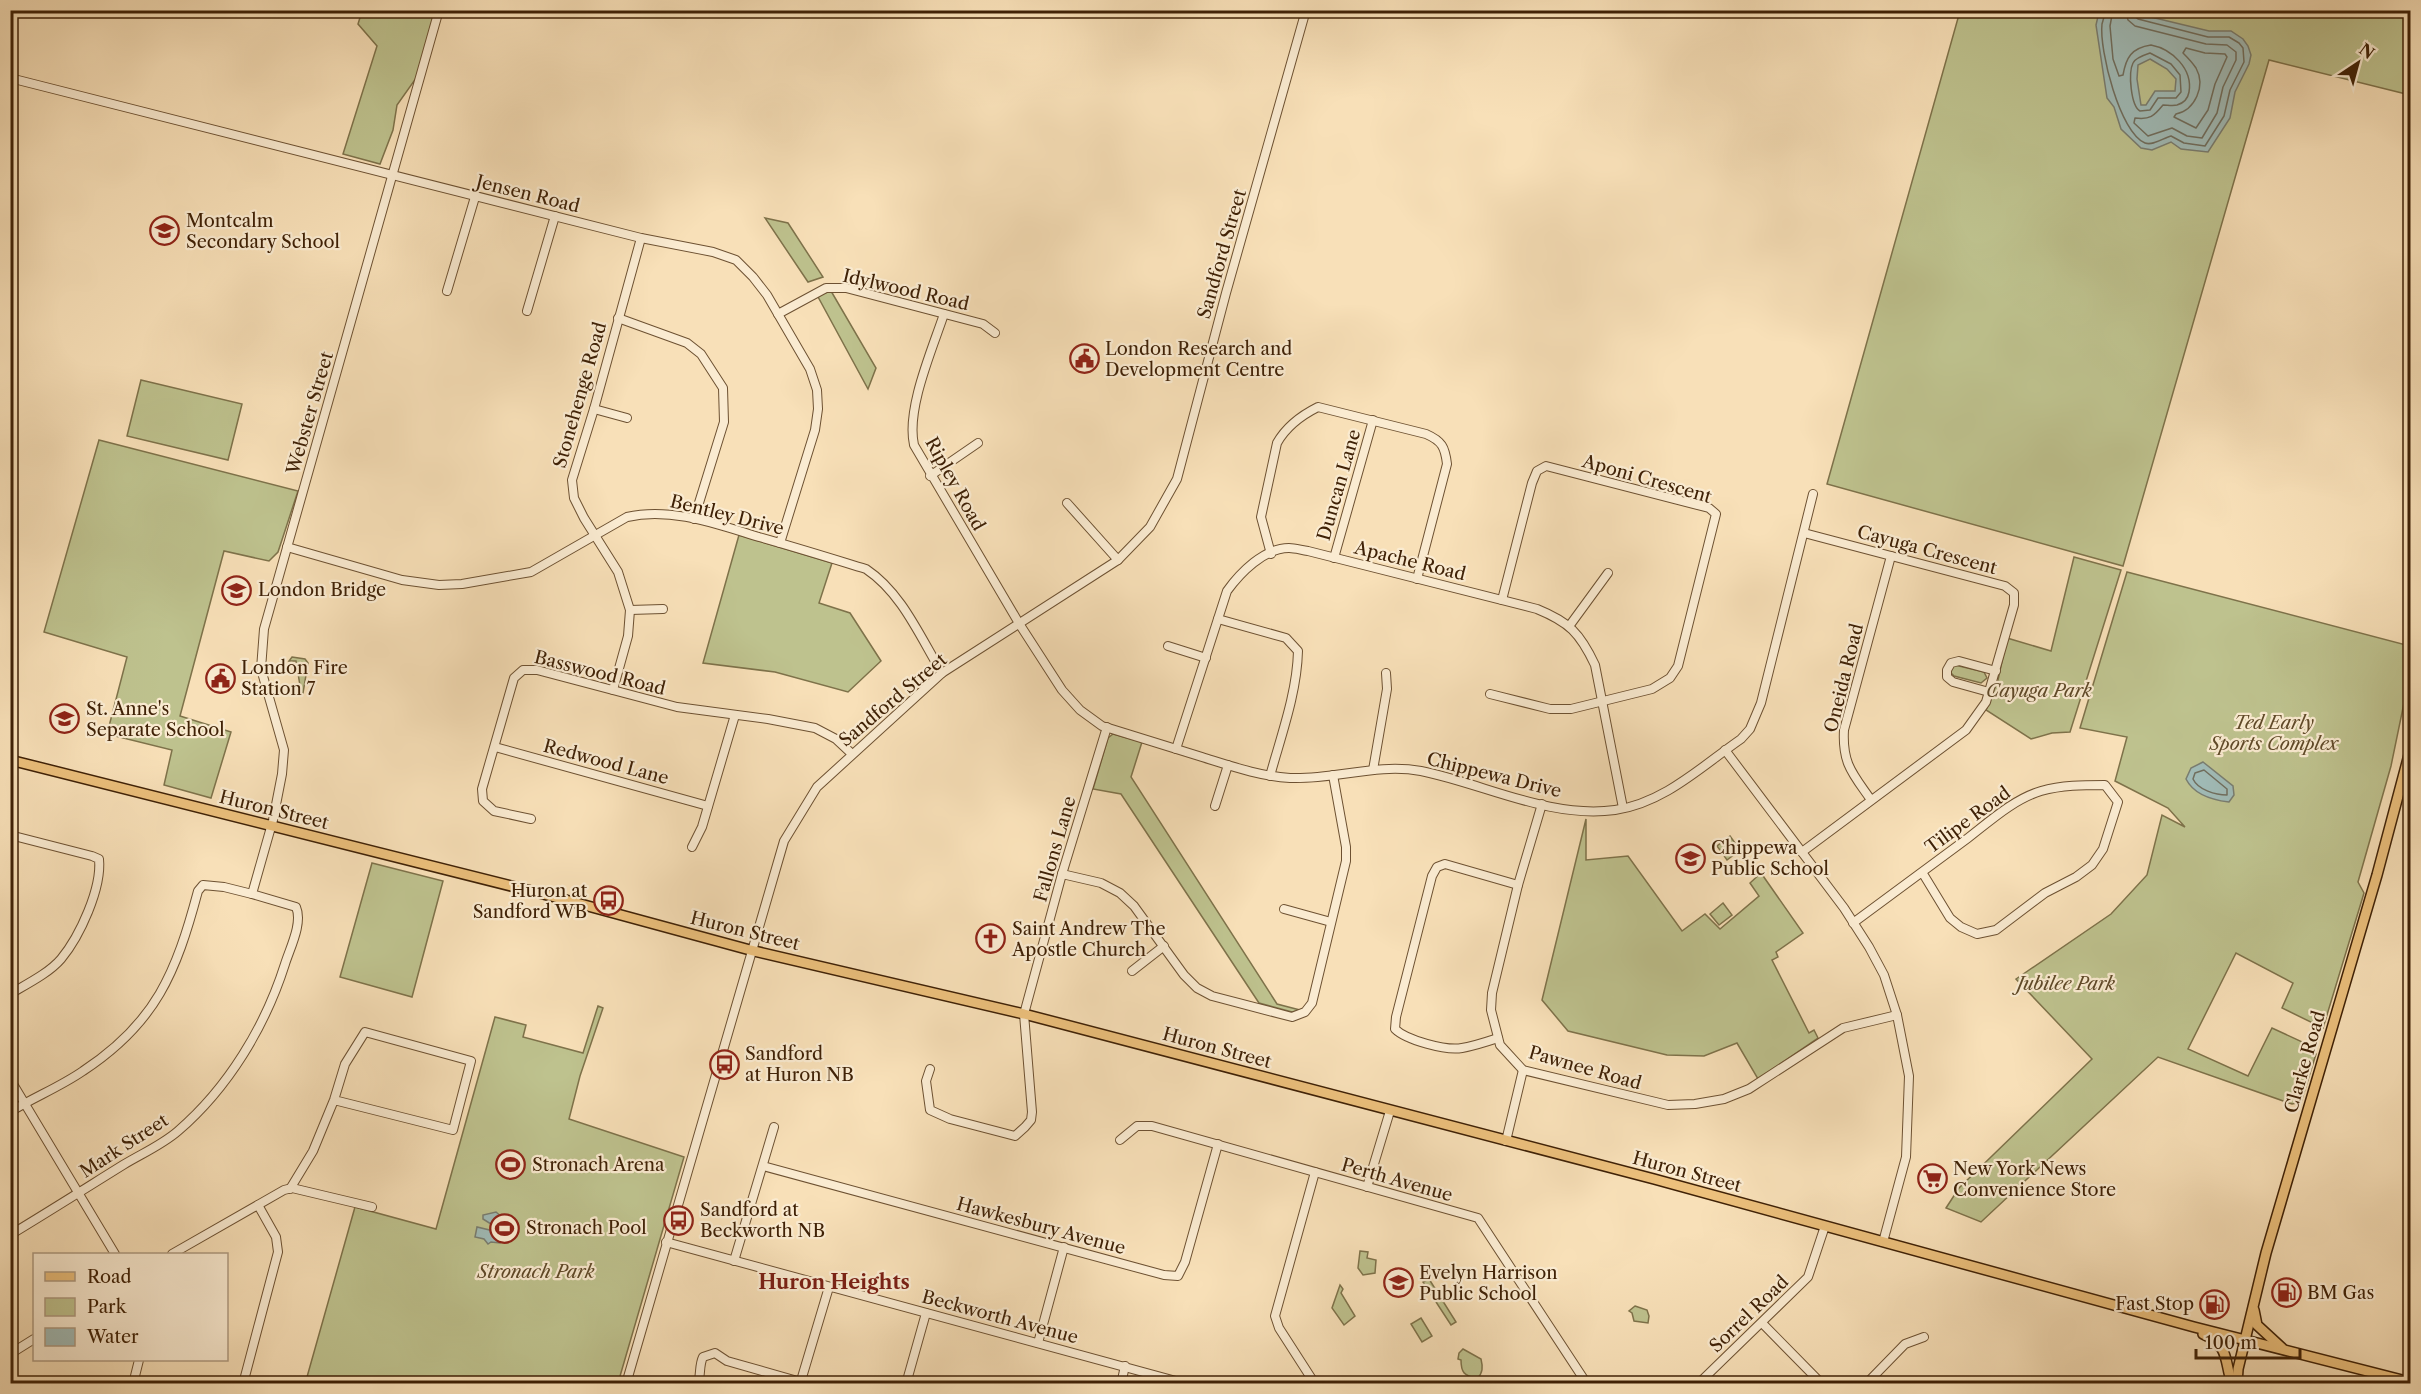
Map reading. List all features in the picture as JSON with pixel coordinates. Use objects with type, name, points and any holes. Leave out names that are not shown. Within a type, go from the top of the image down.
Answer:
[{"type":"main road","name":"Clarke Road","points":[[2237,1383],[2266,1253],[2377,875],[2410,751]]},
{"type":"main road","name":"Huron Street","points":[[10,760],[551,896],[750,950],[1024,1014],[1825,1226],[2194,1327],[2410,1382]]},
{"type":"main road","points":[[2254,1307],[2257,1325],[2284,1349]]},
{"type":"main road","points":[[2194,1327],[2217,1342],[2225,1352],[2232,1383]]},
{"type":"street","name":"Webster Street","points":[[272,826],[284,750],[261,669],[264,629],[439,10]]},
{"type":"street","name":"Sandford Street","points":[[626,1383],[750,950],[784,841],[817,787],[942,673],[1118,560],[1150,527],[1177,479],[1226,293],[1306,10]]},
{"type":"street","name":"Jensen Road","points":[[10,78],[475,197],[641,238],[713,252],[736,260],[753,277],[778,314],[810,369],[817,390],[818,409],[815,430],[780,543]]},
{"type":"street","points":[[447,291],[475,197]]},
{"type":"street","points":[[527,311],[555,216]]},
{"type":"street","name":"Stonehenge Road","points":[[612,690],[628,636],[630,610],[618,572],[574,498],[572,480],[641,238]]},
{"type":"street","name":"Idylwood Road","points":[[778,314],[826,288],[846,288],[982,324],[995,333]]},
{"type":"street","name":"Ripley Road","points":[[944,314],[910,429],[914,445],[930,476],[1020,625]]},
{"type":"street","points":[[618,318],[687,343],[702,354],[723,388],[724,422],[694,519]]},
{"type":"street","points":[[1270,554],[1261,517],[1277,443],[1282,435],[1305,414],[1318,407],[1426,434],[1440,440],[1446,449],[1447,464],[1417,579]]},
{"type":"street","points":[[594,409],[627,418]]},
{"type":"street","name":"Duncan Lane","points":[[1335,558],[1373,420]]},
{"type":"street","points":[[930,476],[978,443]]},
{"type":"street","name":"Aponi Crescent","points":[[1502,600],[1532,483],[1537,471],[1546,466],[1709,508],[1716,514],[1678,666],[1670,678],[1652,690],[1604,700]]},
{"type":"street","name":"Chippewa Drive","points":[[1020,625],[1062,690],[1080,710],[1107,727],[1228,765],[1270,776],[1310,778],[1394,768],[1422,772],[1542,804],[1588,813],[1623,808],[1649,801],[1670,790],[1741,739],[1750,729],[1761,703],[1814,494]]},
{"type":"street","points":[[1067,503],[1118,560]]},
{"type":"street","name":"Bentley Drive","points":[[287,547],[402,580],[440,585],[487,581],[531,572],[580,545],[614,522],[642,513],[669,514],[780,543],[866,569],[882,579],[896,595],[942,673]]},
{"type":"street","name":"Cayuga Crescent","points":[[1802,852],[1966,730],[1986,702],[2014,605],[2014,593],[2005,586],[1804,534]]},
{"type":"street","name":"Apache Road","points":[[1176,749],[1227,591],[1240,573],[1260,558],[1286,548],[1335,558],[1537,609],[1570,625],[1585,644],[1595,665],[1604,700],[1623,808]]},
{"type":"street","name":"Oneida Road","points":[[1871,800],[1848,767],[1843,750],[1844,730],[1891,556]]},
{"type":"street","points":[[1570,625],[1608,573]]},
{"type":"street","points":[[630,610],[663,609]]},
{"type":"street","points":[[1218,619],[1286,638],[1298,651],[1298,662],[1286,722],[1270,776]]},
{"type":"street","points":[[1168,646],[1206,658]]},
{"type":"street","points":[[1989,692],[1953,682],[1947,677],[1947,670],[1951,663],[1959,661],[1996,671]]},
{"type":"street","name":"Basswood Road","points":[[531,819],[494,811],[483,801],[482,789],[514,678],[523,670],[537,670],[677,707],[814,728],[836,739],[852,754]]},
{"type":"street","points":[[1373,770],[1387,689],[1386,673]]},
{"type":"street","points":[[1490,694],[1550,709],[1571,709],[1604,700]]},
{"type":"street","points":[[692,847],[702,827],[735,715]]},
{"type":"street","name":"Fallons Lane","points":[[930,1069],[926,1081],[930,1110],[950,1119],[1015,1136],[1030,1120],[1032,1112],[1024,1014],[1062,874],[1107,727]]},
{"type":"street","name":"Redwood Lane","points":[[495,747],[708,806]]},
{"type":"street","points":[[1725,750],[1853,923],[1884,975],[1897,1015],[1909,1076],[1906,1157],[1883,1242]]},
{"type":"street","points":[[1215,806],[1228,765]]},
{"type":"street","points":[[1062,874],[1101,883],[1120,893],[1134,906],[1184,975],[1197,988],[1212,996],[1292,1017],[1305,1012],[1312,1003],[1346,861],[1346,847],[1333,775]]},
{"type":"street","name":"Tilipe Road","points":[[1853,923],[2003,812],[2040,791],[2070,785],[2105,784],[2118,802],[2103,849],[2092,865],[2076,877],[2045,893],[1996,930],[1977,934],[1961,927],[1950,918],[1922,872]]},
{"type":"street","name":"Pawnee Road","points":[[1542,804],[1518,885],[1492,993],[1491,1010],[1500,1045],[1522,1070],[1657,1103],[1695,1104],[1724,1099],[1749,1089],[1843,1028],[1897,1015]]},
{"type":"street","points":[[10,1112],[81,1073],[101,1058],[149,1013],[174,969],[198,891],[203,885],[224,886],[252,894],[272,826]]},
{"type":"street","points":[[10,835],[92,856],[99,859],[100,871],[79,932],[60,960],[10,994]]},
{"type":"street","points":[[1498,1038],[1460,1049],[1445,1047],[1403,1037],[1395,1029],[1396,1017],[1432,876],[1437,867],[1445,864],[1518,885]]},
{"type":"street","name":"Mark Street","points":[[10,1235],[176,1133],[223,1083],[248,1047],[269,1009],[298,922],[296,907],[252,894]]},
{"type":"street","points":[[1284,909],[1331,922]]},
{"type":"street","points":[[1132,971],[1164,946]]},
{"type":"street","points":[[290,1189],[313,1151],[334,1100],[345,1064],[365,1032],[471,1061],[453,1130],[334,1100]]},
{"type":"street","points":[[1506,1141],[1522,1070]]},
{"type":"street","points":[[10,1079],[114,1253]]},
{"type":"street","points":[[1368,1187],[1390,1111]]},
{"type":"street","points":[[735,1261],[774,1126]]},
{"type":"street","name":"Perth Avenue","points":[[1120,1140],[1137,1126],[1152,1126],[1478,1218],[1587,1383]]},
{"type":"street","name":"Hawkesbury Avenue","points":[[763,1166],[1164,1275],[1178,1276],[1185,1262],[1218,1144]]},
{"type":"street","points":[[1315,1172],[1275,1316],[1279,1328],[1315,1383]]},
{"type":"street","points":[[174,1253],[258,1204],[290,1189],[311,1191],[372,1208]]},
{"type":"street","points":[[243,1383],[278,1252],[276,1237],[258,1204]]},
{"type":"street","name":"Sorrel Road","points":[[1698,1383],[1808,1277],[1825,1226]]},
{"type":"street","name":"Beckworth Avenue","points":[[666,1242],[1187,1383]]},
{"type":"street","points":[[1038,1343],[1064,1247]]},
{"type":"street","points":[[698,1383],[701,1374],[700,1363],[703,1357],[715,1353],[727,1361],[800,1383],[829,1287]]},
{"type":"street","points":[[906,1383],[926,1313]]},
{"type":"street","points":[[1762,1323],[1822,1383]]},
{"type":"street","points":[[1866,1383],[1905,1344],[1924,1337]]},
{"type":"street","points":[[10,1354],[33,1340]]},
{"type":"street","points":[[133,1383],[139,1361]]},
{"type":"street","points":[[1120,1383],[1125,1366]]},
{"type":"green space","points":[[362,11],[438,11],[424,67],[397,105],[393,130],[380,164],[343,154],[377,46],[358,24]]},
{"type":"green space","points":[[1960,11],[2410,11],[2410,95],[2269,60],[2123,566],[1827,484]]},
{"type":"green space","points":[[765,218],[788,223],[823,277],[808,282]]},
{"type":"green space","points":[[831,291],[876,368],[868,389],[817,295]]},
{"type":"green space","points":[[141,380],[242,404],[228,460],[127,436]]},
{"type":"green space","points":[[99,440],[298,491],[278,552],[269,561],[224,551],[180,716],[231,732],[211,798],[164,785],[172,750],[107,734],[127,657],[44,632]]},
{"type":"green space","points":[[739,535],[832,563],[819,603],[850,613],[881,661],[848,692],[775,672],[703,663]]},
{"type":"green space","name":"Cayuga Park","points":[[2074,557],[2121,570],[2070,732],[2052,733],[2031,739],[1986,710],[1998,680],[2007,638],[2051,651]]},
{"type":"green space","points":[[2127,572],[2410,646],[2410,674],[2391,766],[2358,882],[2364,893],[2323,1028],[2282,1008],[2293,983],[2236,953],[2188,1049],[2248,1076],[2272,1028],[2311,1046],[2316,1054],[2301,1102],[2292,1104],[2158,1057],[1981,1222],[1946,1208],[1959,1188],[2092,1059],[2016,979],[2111,914],[2147,875],[2162,815],[2185,827],[2168,808],[2115,781],[2127,737],[2080,728]]},
{"type":"green space","points":[[292,657],[305,659],[308,663],[303,693],[299,696],[296,693],[301,692],[296,661],[289,661]]},
{"type":"green space","points":[[1955,665],[1984,672],[1987,678],[1981,683],[1954,676],[1951,668]]},
{"type":"green space","points":[[1113,734],[1142,742],[1131,777],[1277,1004],[1300,1010],[1292,1012],[1259,1003],[1121,794],[1093,789],[1108,738]]},
{"type":"green space","points":[[1586,819],[1586,860],[1628,856],[1682,931],[1705,914],[1720,929],[1759,896],[1750,883],[1761,873],[1803,933],[1776,952],[1778,957],[1772,960],[1809,1033],[1814,1030],[1818,1038],[1758,1079],[1737,1043],[1704,1056],[1667,1055],[1568,1031],[1542,1000]]},
{"type":"green space","points":[[1730,836],[1740,850],[1727,860],[1717,846]]},
{"type":"green space","points":[[372,863],[443,881],[412,997],[340,977]]},
{"type":"green space","points":[[1723,903],[1732,915],[1719,925],[1710,914]]},
{"type":"green space","name":"Stronach Park","points":[[598,1006],[603,1008],[580,1076],[569,1119],[684,1157],[618,1383],[305,1384],[355,1207],[436,1229],[495,1017],[526,1025],[523,1037],[583,1053]]},
{"type":"green space","points":[[1360,1251],[1368,1252],[1367,1258],[1376,1260],[1375,1273],[1363,1275],[1358,1268]]},
{"type":"green space","points":[[1429,1279],[1456,1322],[1451,1325],[1423,1282]]},
{"type":"green space","points":[[1340,1285],[1343,1289],[1341,1293],[1355,1316],[1344,1325],[1332,1308]]},
{"type":"green space","points":[[1635,1306],[1647,1310],[1648,1323],[1634,1321],[1629,1311]]},
{"type":"green space","points":[[1421,1318],[1432,1336],[1422,1342],[1411,1324]]},
{"type":"green space","points":[[1463,1349],[1481,1359],[1482,1370],[1477,1379],[1466,1375],[1463,1371],[1461,1360],[1458,1359]]},
{"type":"water","points":[[2126,11],[2209,31],[2231,31],[2243,39],[2251,55],[2249,64],[2235,92],[2230,118],[2208,152],[2181,149],[2171,142],[2152,150],[2141,148],[2121,129],[2114,107],[2107,98],[2096,25],[2099,12]],"holes":[[[2150,59],[2167,69],[2176,79],[2175,91],[2155,91],[2146,105],[2141,105],[2137,79],[2138,65]]]},
{"type":"water","points":[[2203,762],[2233,786],[2234,795],[2229,802],[2204,796],[2189,784],[2186,779],[2191,768]]},
{"type":"water","name":"Stronach Pool","points":[[496,1212],[503,1218],[511,1218],[514,1232],[510,1234],[502,1231],[500,1243],[488,1244],[484,1239],[475,1237],[477,1227],[498,1232],[499,1229],[483,1219],[483,1215]]},
{"type":"place","name":"Montcalm Secondary School","points":[[165,231]]},
{"type":"place","name":"London Research and Development Centre","points":[[1084,359]]},
{"type":"place","name":"London Bridge","points":[[237,590]]},
{"type":"place","name":"London Fire Station 7","points":[[220,678]]},
{"type":"place","name":"St. Anne's Separate School","points":[[65,719]]},
{"type":"place","name":"Chippewa Public School","points":[[1690,858]]},
{"type":"place","name":"Huron at Sandford WB","points":[[608,901]]},
{"type":"place","name":"Saint Andrew The Apostle Church","points":[[991,939]]},
{"type":"place","name":"Sandford at Huron NB","points":[[724,1064]]},
{"type":"place","name":"Stronach Arena","points":[[511,1165]]},
{"type":"place","name":"New York News Convenience Store","points":[[1932,1179]]},
{"type":"place","name":"Sandford at Beckworth NB","points":[[679,1220]]},
{"type":"place","name":"Stronach Pool","points":[[505,1228]]},
{"type":"place","name":"Evelyn Harrison Public School","points":[[1398,1283]]},
{"type":"place","name":"BM Gas","points":[[2286,1293]]},
{"type":"place","name":"Fast Stop","points":[[2215,1304]]},
{"type":"district","name":"Huron Heights","points":[[834,1282]]},
{"type":"park label","name":"Ted Early Sports Complex","points":[[2274,733]]},
{"type":"park label","name":"Jubilee Park","points":[[2066,984]]}]
